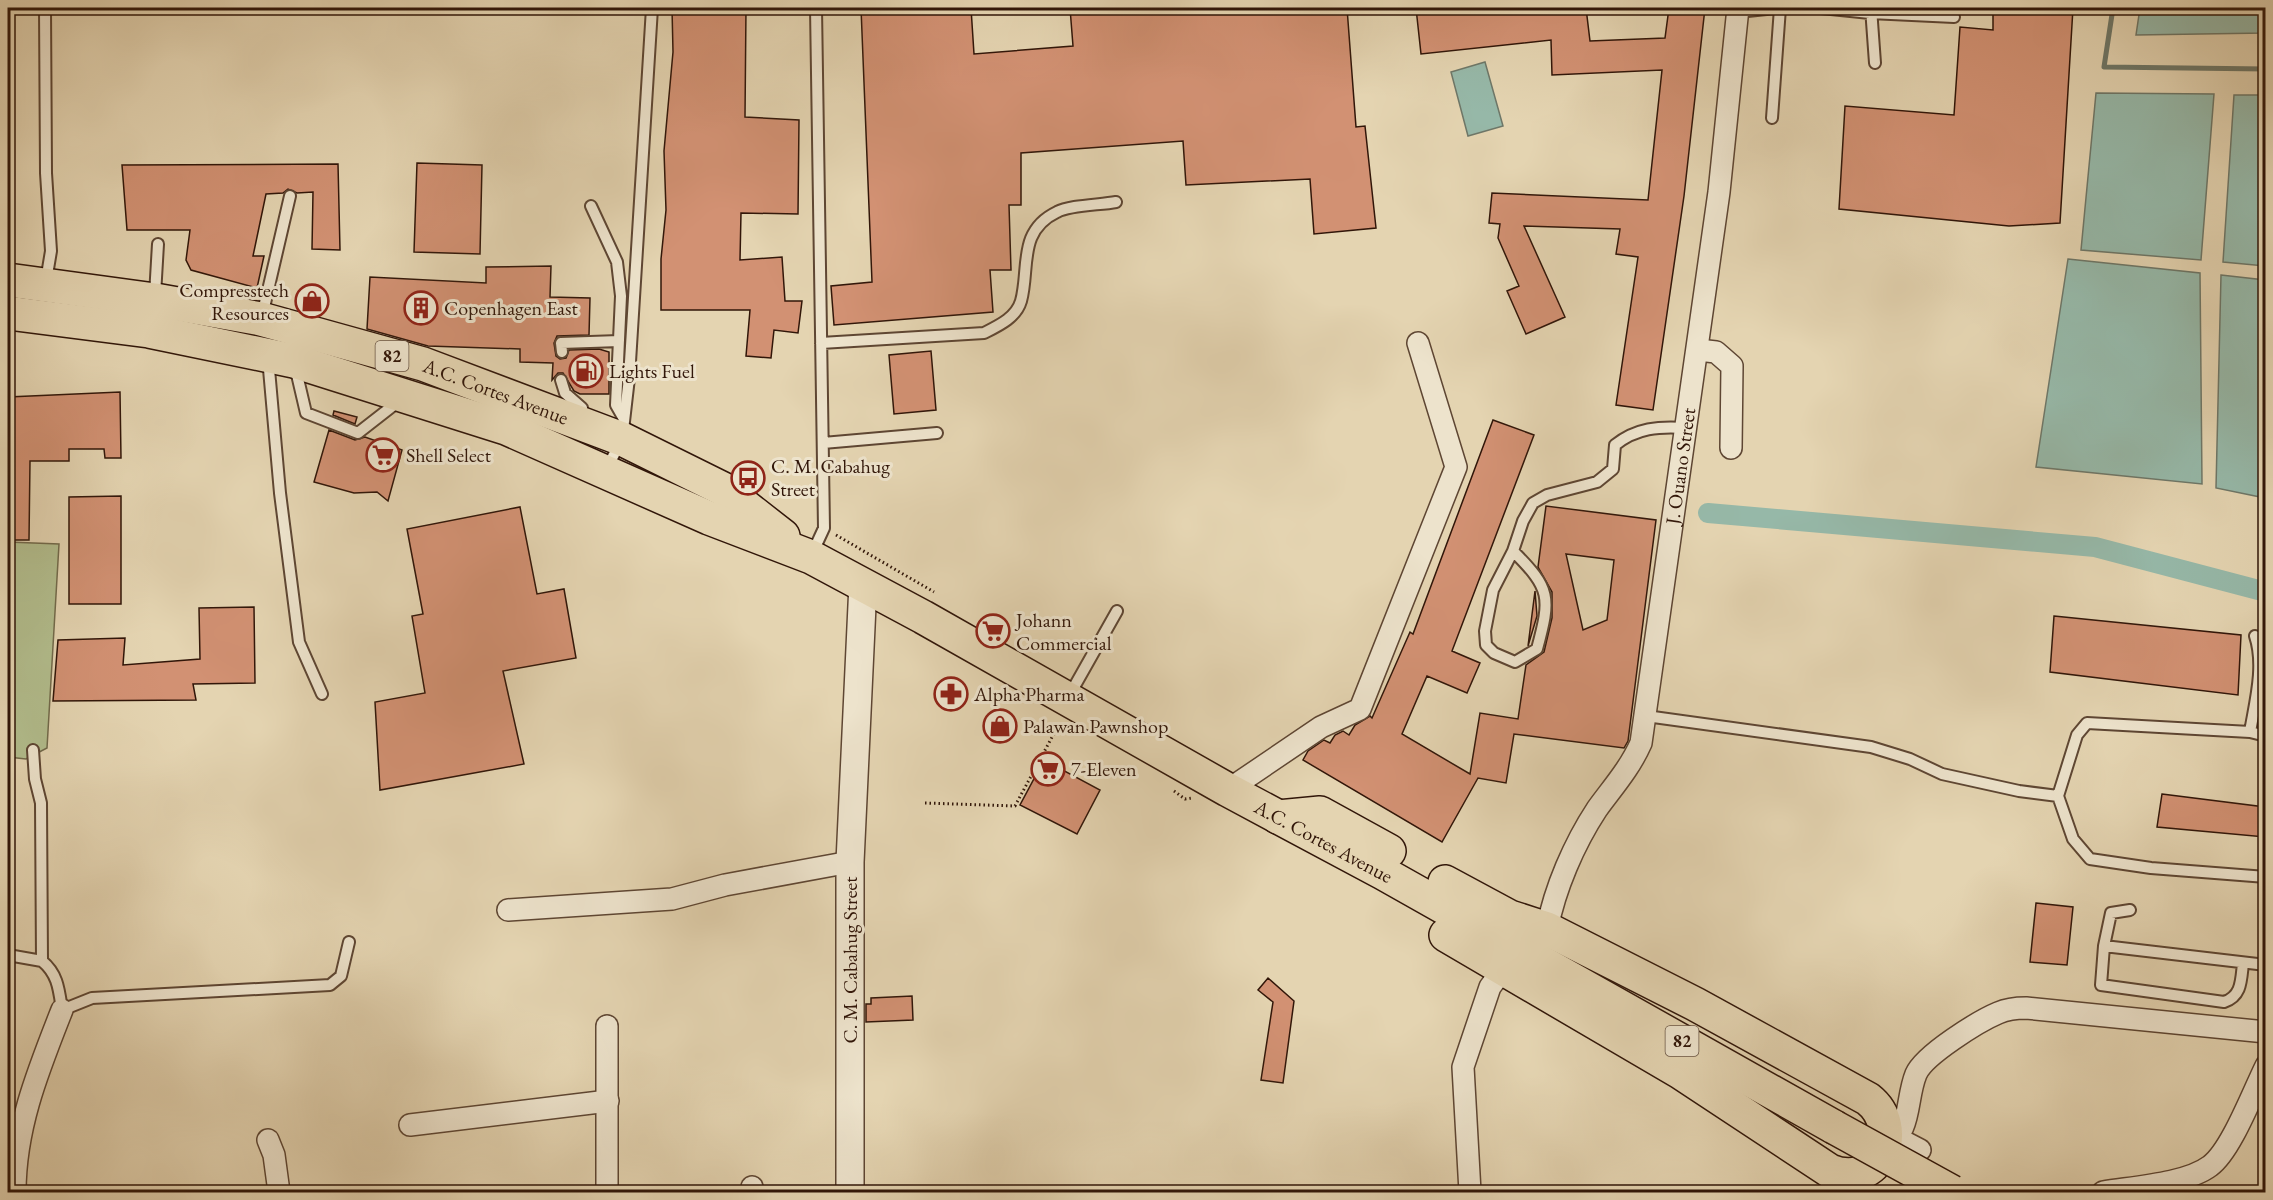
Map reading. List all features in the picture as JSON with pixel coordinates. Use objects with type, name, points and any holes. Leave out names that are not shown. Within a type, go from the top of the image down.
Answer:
[{"type":"main road","name":"A.C. Cortes Avenue","points":[[8,280],[46,284],[152,315],[506,428],[606,470],[709,518],[811,557],[923,617],[1063,713],[1228,790],[1952,1192]]},
{"type":"main road","name":"A.C. Cortes Avenue","points":[[8,312],[261,319],[423,364],[577,422],[623,429],[723,489],[811,557]]},
{"type":"main road","points":[[923,617],[931,643],[1208,794],[1504,968],[1680,1072],[1830,1172],[1846,1175],[1864,1172],[1875,1165],[1890,1143],[1882,1118],[1868,1099],[1695,1004],[1550,914],[1510,917],[1320,813],[1278,817]]},
{"type":"street","name":"J. Ouano Street","points":[[1550,914],[1596,810],[1631,764],[1641,743],[1719,192],[1738,10]]},
{"type":"street","points":[[1228,790],[1322,727],[1360,709],[1456,468],[1418,343]]},
{"type":"street","points":[[1698,350],[1716,352],[1732,366],[1731,448]]},
{"type":"street","name":"C. M. Cabahug Street","points":[[850,1192],[850,862],[862,584]]},
{"type":"street","points":[[508,910],[672,899],[725,885],[850,862]]},
{"type":"street","points":[[1470,1192],[1463,1067],[1490,987],[1504,968]]},
{"type":"street","points":[[13,1185],[15,1157],[34,1081],[62,1010]]},
{"type":"street","points":[[1920,1150],[1890,1143],[1906,1121],[1913,1084],[1921,1066],[1984,1021],[2009,1010],[2053,1010],[2265,1032]]},
{"type":"street","points":[[607,1026],[607,1192]]},
{"type":"street","points":[[2103,1192],[2191,1176],[2209,1167],[2222,1155],[2265,1066]]},
{"type":"street","points":[[410,1125],[608,1101]]},
{"type":"street","points":[[268,1140],[274,1155],[279,1192]]},
{"type":"lane","points":[[45,8],[46,173],[51,250],[46,284]]},
{"type":"lane","points":[[606,470],[623,429],[652,8]]},
{"type":"lane","points":[[811,557],[824,528],[816,8]]},
{"type":"lane","points":[[1738,10],[1778,8],[1772,118]]},
{"type":"lane","points":[[1821,8],[1954,17]]},
{"type":"lane","points":[[1870,10],[1875,63]]},
{"type":"lane","points":[[261,319],[290,196]]},
{"type":"lane","points":[[821,343],[984,333],[1005,323],[1021,303],[1025,255],[1036,228],[1057,211],[1116,202]]},
{"type":"lane","points":[[591,206],[617,262],[621,296],[616,405],[623,429]]},
{"type":"lane","points":[[152,315],[158,244]]},
{"type":"lane","points":[[562,352],[561,343],[619,340]]},
{"type":"lane","points":[[281,358],[306,413],[358,433],[406,396]]},
{"type":"lane","points":[[281,358],[280,493],[298,642],[322,694]]},
{"type":"lane","points":[[561,380],[565,393],[582,408],[577,422]]},
{"type":"lane","points":[[1513,551],[1538,576],[1546,603],[1545,618],[1537,649],[1515,662],[1494,653],[1486,645],[1485,631],[1493,590],[1513,551],[1522,521],[1533,503],[1547,495],[1597,482],[1613,470],[1615,446],[1630,433],[1664,426],[1686,428]]},
{"type":"lane","points":[[823,443],[937,433]]},
{"type":"lane","points":[[1063,713],[1117,610]]},
{"type":"lane","points":[[2250,732],[2259,669],[2255,636]]},
{"type":"lane","points":[[1646,716],[1870,747],[1910,759],[1942,774],[2019,791],[2058,796]]},
{"type":"lane","points":[[2265,736],[2250,732],[2086,723],[2077,735],[2058,796],[2073,839],[2090,859],[2151,868],[2265,877]]},
{"type":"lane","points":[[33,750],[35,779],[41,803],[42,961]]},
{"type":"lane","points":[[2130,910],[2111,913],[2104,946],[2101,985],[2224,1002],[2233,999],[2240,990],[2243,963]]},
{"type":"lane","points":[[8,955],[42,961],[52,970],[59,987],[62,1010],[92,998],[330,985],[340,976],[349,942]]},
{"type":"lane","points":[[2104,946],[2265,964]]},
{"type":"path","points":[[925,803],[1015,806],[1063,713]]},
{"type":"green space","points":[[8,542],[59,544],[47,748],[26,759],[8,757]]},
{"type":"shaded area","points":[[2140,8],[2265,8],[2265,33],[2136,35]]},
{"type":"shaded area","points":[[1485,62],[1503,126],[1468,136],[1451,72]]},
{"type":"shaded area","points":[[2096,93],[2214,94],[2201,260],[2081,250]]},
{"type":"shaded area","points":[[2234,95],[2265,95],[2265,266],[2223,262]]},
{"type":"shaded area","points":[[2068,259],[2200,273],[2202,484],[2036,467]]},
{"type":"shaded area","points":[[2221,275],[2265,280],[2265,498],[2216,488]]},
{"type":"building","points":[[672,8],[746,8],[745,117],[799,120],[798,214],[741,213],[740,260],[782,257],[785,301],[802,301],[798,333],[774,330],[771,358],[746,356],[750,310],[661,310],[661,259],[666,210],[664,151],[673,52]]},
{"type":"building","points":[[861,8],[971,8],[974,54],[1073,46],[1070,8],[1347,8],[1356,127],[1365,126],[1376,228],[1314,234],[1310,179],[1186,185],[1183,141],[1021,153],[1021,205],[1009,205],[1011,270],[990,270],[993,312],[834,325],[831,286],[872,282]]},
{"type":"building","points":[[1416,8],[1586,8],[1590,41],[1665,38],[1669,8],[1705,8],[1684,196],[1653,410],[1616,405],[1638,257],[1616,254],[1620,229],[1524,226],[1565,317],[1526,334],[1507,291],[1519,286],[1498,238],[1500,224],[1489,223],[1492,193],[1648,200],[1662,70],[1552,75],[1551,40],[1421,54]]},
{"type":"building","points":[[1993,8],[2073,8],[2060,223],[2009,226],[1839,209],[1845,106],[1954,115],[1960,27],[1993,30]]},
{"type":"building","points":[[417,163],[482,165],[480,254],[414,252]]},
{"type":"building","points":[[338,164],[340,250],[312,249],[313,192],[297,193],[288,189],[283,193],[266,194],[253,256],[264,256],[257,288],[191,270],[186,260],[190,230],[127,230],[122,165]]},
{"type":"building","points":[[551,266],[550,297],[590,298],[589,335],[557,336],[554,343],[556,356],[560,359],[566,358],[569,350],[599,349],[609,352],[609,394],[580,394],[574,391],[563,373],[558,373],[552,380],[553,363],[520,362],[520,349],[428,346],[367,329],[370,277],[486,283],[486,267]]},
{"type":"building","points":[[931,351],[936,410],[894,414],[889,355]]},
{"type":"building","points":[[120,392],[121,458],[105,458],[104,449],[69,449],[69,461],[30,461],[29,540],[8,540],[8,397]]},
{"type":"building","points":[[334,411],[357,417],[355,424],[333,415]]},
{"type":"building","points":[[1493,420],[1534,435],[1452,651],[1480,663],[1467,693],[1427,676],[1402,734],[1470,774],[1480,713],[1518,719],[1526,665],[1544,652],[1552,618],[1552,592],[1538,567],[1546,506],[1656,520],[1628,741],[1624,748],[1514,734],[1506,783],[1478,778],[1442,842],[1303,760],[1308,751],[1324,740],[1330,743],[1335,735],[1343,731],[1349,735],[1355,725],[1370,716],[1372,718],[1410,632],[1413,634]],"holes":[[[1566,554],[1614,560],[1607,620],[1583,630]]]},
{"type":"building","points":[[329,430],[355,440],[365,437],[402,450],[388,501],[377,492],[354,493],[314,482]]},
{"type":"building","points":[[121,496],[121,604],[69,604],[69,497]]},
{"type":"building","points":[[520,507],[537,594],[564,589],[576,658],[503,671],[524,764],[380,790],[375,702],[425,693],[412,616],[423,614],[407,529]]},
{"type":"building","points":[[1535,591],[1537,616],[1528,646]]},
{"type":"building","points":[[254,607],[255,683],[193,684],[196,700],[53,701],[58,640],[125,638],[123,665],[200,659],[199,608]]},
{"type":"building","points":[[2054,616],[2241,635],[2238,695],[2050,672]]},
{"type":"building","points":[[1044,760],[1100,790],[1077,834],[1020,805]]},
{"type":"building","points":[[2162,794],[2265,807],[2265,837],[2157,827]]},
{"type":"building","points":[[2036,903],[2073,907],[2067,965],[2030,962]]},
{"type":"building","points":[[1268,978],[1294,1001],[1283,1083],[1261,1080],[1273,1002],[1258,990]]},
{"type":"building","points":[[912,996],[913,1020],[866,1022],[866,1004],[871,1004],[871,998]]},
{"type":"waterway","points":[[2113,8],[2104,67],[2266,69]]},
{"type":"waterway","points":[[1708,513],[2095,547],[2266,592]]},
{"type":"place","name":"Compresstech Resources","points":[[312,301]]},
{"type":"place","name":"Copenhagen East","points":[[421,308]]},
{"type":"place","name":"Lights Fuel","points":[[586,371]]},
{"type":"place","name":"Shell Select","points":[[383,455]]},
{"type":"place","name":"C. M. Cabahug Street","points":[[748,478]]},
{"type":"place","name":"Johann Commercial","points":[[993,631]]},
{"type":"place","name":"Alpha Pharma","points":[[951,694]]},
{"type":"place","name":"Palawan Pawnshop","points":[[1000,726]]},
{"type":"place","name":"7-Eleven","points":[[1048,769]]}]
